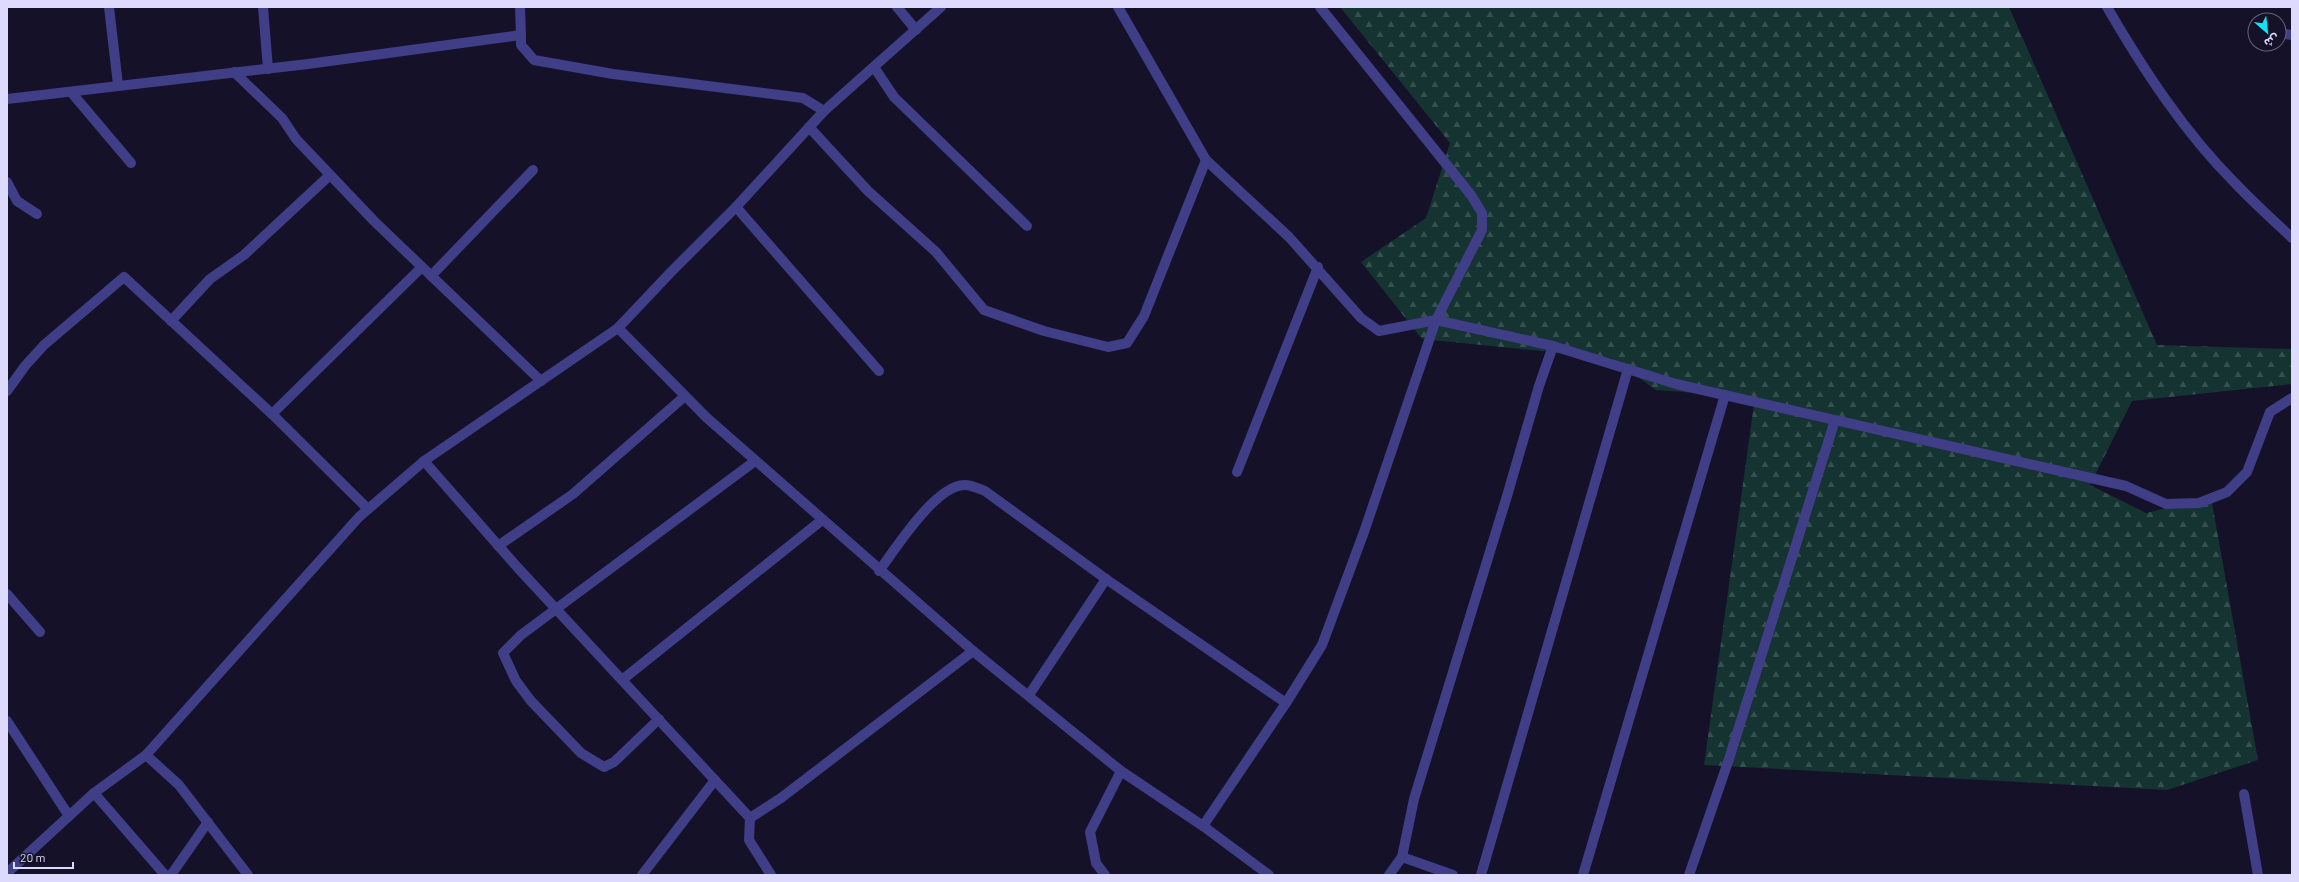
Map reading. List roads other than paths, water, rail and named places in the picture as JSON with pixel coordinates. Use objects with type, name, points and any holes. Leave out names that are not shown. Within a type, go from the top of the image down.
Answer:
[{"type":"street","points":[[109,7],[118,85]]},
{"type":"street","points":[[263,7],[268,69]]},
{"type":"street","points":[[520,7],[521,45],[534,60],[613,74],[803,98],[824,110]]},
{"type":"street","points":[[897,7],[916,30]]},
{"type":"street","points":[[7,873],[94,793],[146,755],[309,572],[368,509],[424,462],[618,328],[736,207],[824,110],[941,7]]},
{"type":"street","points":[[1118,7],[1206,160],[1289,237],[1318,267],[1360,318],[1379,331],[1436,320],[1553,346],[1676,384],[2126,486],[2166,504],[2199,502],[2227,492],[2247,472],[2270,412],[2292,398]]},
{"type":"street","points":[[1203,826],[1286,703],[1322,645],[1364,532],[1436,320],[1482,230],[1482,213],[1471,195],[1320,7]]},
{"type":"street","points":[[2107,7],[2141,66],[2188,129],[2234,182],[2292,238]]},
{"type":"street","points":[[7,99],[118,85],[268,69],[521,34]]},
{"type":"street","points":[[874,67],[894,98],[1027,226]]},
{"type":"street","points":[[234,72],[282,118],[296,139],[374,221],[541,381]]},
{"type":"street","points":[[71,92],[131,163]]},
{"type":"street","points":[[809,127],[868,191],[936,252],[984,310],[1044,331],[1108,348],[1127,343],[1144,316],[1206,160]]},
{"type":"street","points":[[431,276],[533,170]]},
{"type":"street","points":[[171,322],[210,279],[244,255],[330,175]]},
{"type":"street","points":[[7,182],[18,201],[37,214]]},
{"type":"street","points":[[736,207],[879,370]]},
{"type":"street","points":[[272,414],[422,267]]},
{"type":"street","points":[[1237,472],[1318,267]]},
{"type":"street","points":[[7,391],[25,366],[44,345],[124,277],[272,414],[368,509]]},
{"type":"street","points":[[618,328],[685,396],[754,461],[973,651],[1121,771],[1203,826],[1269,875]]},
{"type":"street","points":[[1389,875],[1402,857],[1414,799],[1438,718],[1460,653],[1539,386],[1553,346]]},
{"type":"street","points":[[1481,875],[1628,369]]},
{"type":"street","points":[[1583,875],[1725,395]]},
{"type":"street","points":[[498,546],[573,494],[685,396]]},
{"type":"street","points":[[1689,875],[1729,759],[1835,420]]},
{"type":"street","points":[[659,719],[614,762],[604,767],[581,753],[531,701],[516,681],[503,653],[521,636],[754,461]]},
{"type":"street","points":[[424,462],[498,546],[750,818],[749,840],[771,875]]},
{"type":"street","points":[[879,570],[915,521],[945,491],[965,484],[985,491],[1106,579],[1286,703]]},
{"type":"street","points":[[622,680],[822,520]]},
{"type":"street","points":[[1029,695],[1106,579]]},
{"type":"street","points":[[7,594],[40,632]]},
{"type":"street","points":[[750,818],[781,798],[973,651]]},
{"type":"street","points":[[7,721],[69,816]]},
{"type":"street","points":[[146,755],[179,786],[248,875]]},
{"type":"street","points":[[1105,875],[1096,863],[1090,832],[1121,771]]},
{"type":"street","points":[[642,875],[715,780]]},
{"type":"street","points":[[94,793],[165,875]]},
{"type":"street","points":[[2244,794],[2258,875]]},
{"type":"street","points":[[171,875],[208,822]]},
{"type":"street","points":[[1402,857],[1453,875]]}]
